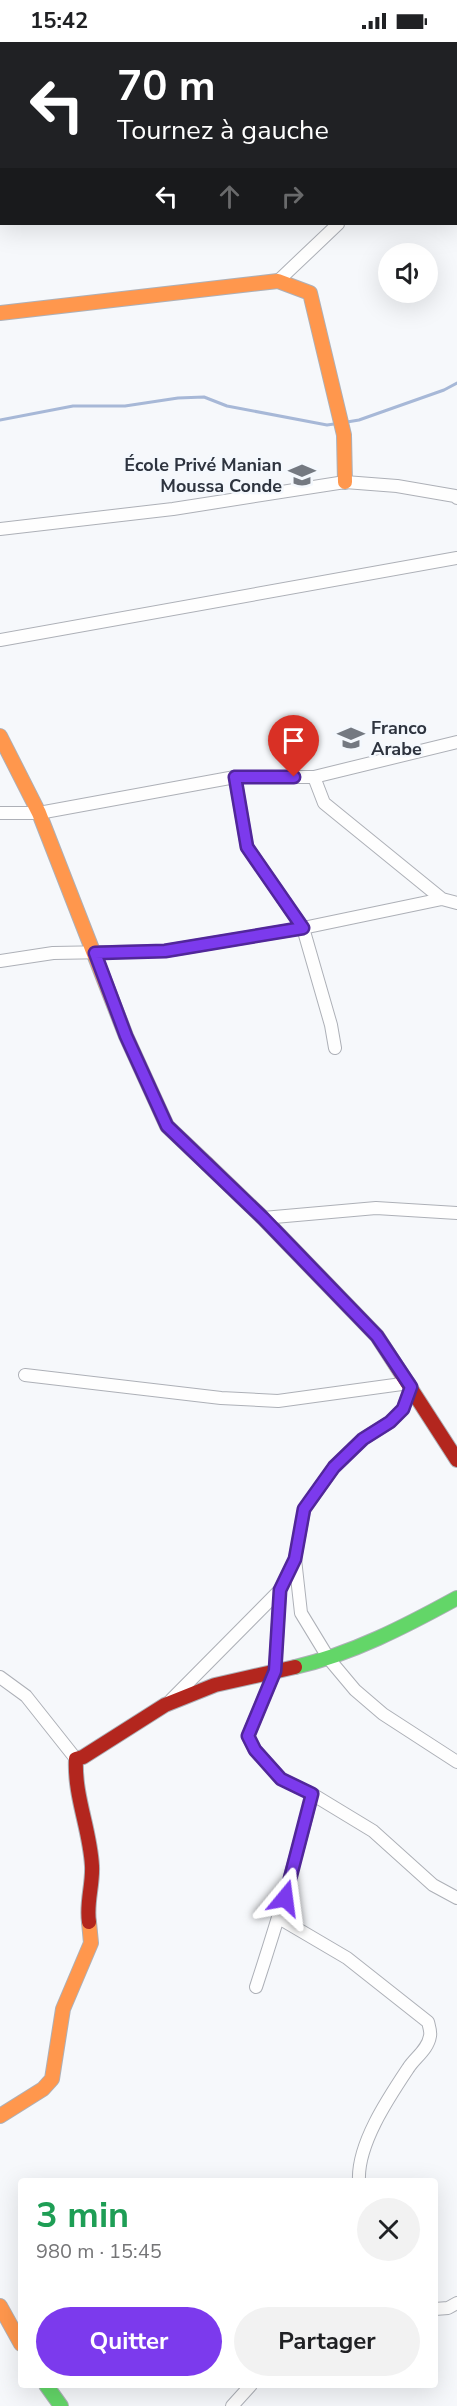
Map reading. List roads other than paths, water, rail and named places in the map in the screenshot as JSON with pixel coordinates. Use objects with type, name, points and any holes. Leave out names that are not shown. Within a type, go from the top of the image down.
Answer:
[{"type":"main road","points":[[0,313],[278,281],[310,293],[344,435],[345,482]]},
{"type":"main road","points":[[0,736],[39,813],[126,1036],[167,1126],[263,1218],[377,1336],[457,1460]]},
{"type":"main road","points":[[0,2116],[43,2089],[52,2079],[63,2009],[91,1943],[87,1908],[92,1866],[75,1780],[76,1759],[165,1705],[215,1685],[329,1659],[422,1617],[457,1598]]},
{"type":"main road","points":[[0,2306],[18,2339]]},
{"type":"main road","points":[[47,2388],[61,2406]]},
{"type":"street","points":[[278,281],[337,225]]},
{"type":"street","points":[[0,529],[173,509],[345,482],[397,486],[457,498]]},
{"type":"street","points":[[0,640],[457,558]]},
{"type":"street","points":[[0,813],[39,813],[235,777],[314,777],[457,742]]},
{"type":"street","points":[[235,777],[247,847],[303,928],[331,1025],[335,1048]]},
{"type":"street","points":[[314,777],[324,802],[442,899],[457,903]]},
{"type":"street","points":[[0,961],[53,953],[165,951],[303,928],[442,899]]},
{"type":"street","points":[[263,1218],[376,1208],[457,1213]]},
{"type":"street","points":[[25,1375],[221,1398],[278,1401],[410,1385],[403,1409],[390,1422],[363,1439],[334,1467],[304,1509],[295,1559],[280,1590],[210,1663],[165,1705]]},
{"type":"street","points":[[295,1559],[301,1613],[329,1659],[355,1690],[383,1714],[457,1762]]},
{"type":"street","points":[[280,1590],[275,1671],[248,1736],[255,1750],[281,1779],[312,1794],[374,1831],[433,1885],[457,1898]]},
{"type":"street","points":[[0,1677],[26,1696],[76,1759]]},
{"type":"street","points":[[256,1988],[297,1858],[312,1794]]},
{"type":"street","points":[[279,1918],[347,1958],[428,2022],[430,2036],[424,2049],[390,2096],[358,2165],[359,2178]]},
{"type":"street","points":[[438,2309],[448,2308],[457,2302]]},
{"type":"street","points":[[232,2406],[248,2388]]},
{"type":"waterway","points":[[347,422],[359,420],[444,390],[457,383]]},
{"type":"waterway","points":[[0,420],[73,406],[125,406],[178,398],[204,397],[227,406],[327,425],[334,424]]},
{"type":"place","name":"École Privé Manian Moussa Conde","points":[[302,475]]},
{"type":"place","name":"Franco Arabe","points":[[351,738]]}]
